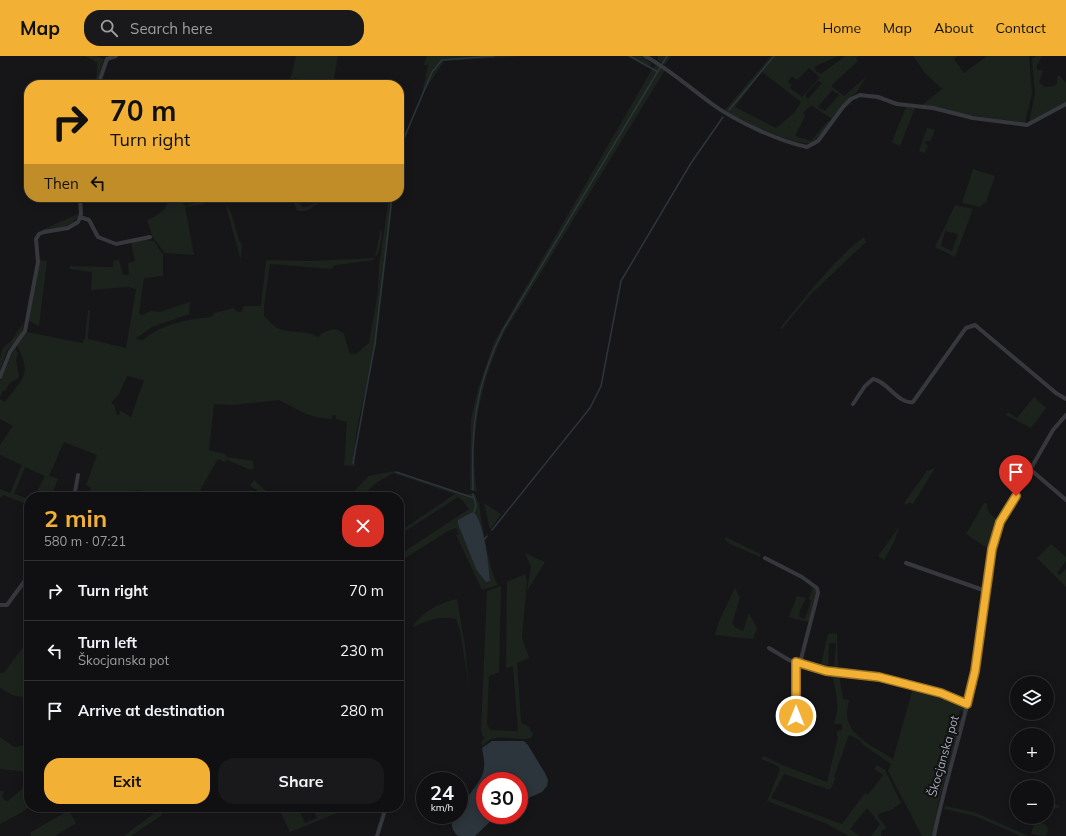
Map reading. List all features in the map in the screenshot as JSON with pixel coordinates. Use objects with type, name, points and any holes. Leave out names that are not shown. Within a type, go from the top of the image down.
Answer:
[{"type":"street","points":[[100,80],[107,58],[116,56]]},
{"type":"street","points":[[645,56],[661,65],[727,114],[786,141],[807,147],[818,141],[843,107],[852,99],[860,95],[878,97],[897,104],[933,108],[973,118],[1027,125],[1066,104]]},
{"type":"street","points":[[0,377],[10,352],[25,331],[38,262],[36,238],[39,234],[44,232],[68,228],[78,222],[80,217],[80,202]]},
{"type":"street","points":[[80,217],[89,220],[98,236],[116,244],[150,237]]},
{"type":"street","points":[[852,404],[865,386],[873,379],[883,383],[904,400],[913,402],[966,328],[975,325],[1023,367],[1066,399]]},
{"type":"street","name":"Škocjanska pot","points":[[934,836],[940,804],[975,671],[992,549],[1000,522],[1053,430],[1066,415]]},
{"type":"street","points":[[1031,470],[1066,500]]},
{"type":"street","points":[[75,492],[78,475]]},
{"type":"street","points":[[765,558],[802,577],[818,588],[818,593],[798,663],[796,716],[794,719],[790,719]]},
{"type":"street","points":[[906,563],[986,591]]},
{"type":"street","points":[[0,606],[7,605],[24,582]]},
{"type":"street","points":[[769,648],[798,663],[826,671],[879,677],[941,693],[967,704]]},
{"type":"street","points":[[377,836],[384,812]]},
{"type":"shaded area","points":[[86,56],[96,56],[104,59],[98,80],[95,80],[97,74],[97,63]]},
{"type":"shaded area","points":[[296,56],[338,56],[334,80],[299,80],[295,78],[294,80],[290,80]]},
{"type":"shaded area","points":[[427,56],[525,56],[444,61],[422,95],[428,65],[424,65]]},
{"type":"shaded area","points":[[626,56],[641,56],[651,63],[650,69]]},
{"type":"shaded area","points":[[658,56],[671,56],[665,65],[658,60]]},
{"type":"shaded area","points":[[771,56],[838,56],[814,67],[816,71],[821,74],[845,56],[858,56],[856,58],[858,61],[831,86],[844,96],[866,77],[856,93],[847,100],[832,119],[811,105],[803,113],[805,116],[795,136],[811,141],[828,121],[830,123],[813,143],[805,143],[782,137],[724,111]],"holes":[[[809,68],[820,77],[802,97],[790,88],[792,85],[788,82],[792,76],[797,80]],[[762,72],[801,102],[795,112],[776,128],[735,107]],[[818,81],[822,83],[808,99],[805,95]],[[832,90],[839,95],[825,111],[818,107]]]},
{"type":"shaded area","points":[[913,56],[957,56],[954,59],[964,73],[987,56],[1029,56],[1032,94],[1025,123],[921,106],[942,89],[925,73]]},
{"type":"shaded area","points":[[1036,56],[1042,56],[1036,67],[1038,70],[1043,71],[1039,82],[1045,87],[1055,86],[1057,84],[1057,76],[1059,75],[1066,83],[1066,102],[1029,122],[1035,94],[1032,59]]},
{"type":"shaded area","points":[[657,65],[665,70],[504,333],[496,351],[478,410],[474,451],[477,491],[470,490],[471,419],[478,389],[494,342],[654,66]]},
{"type":"shaded area","points":[[906,107],[915,108],[900,146],[892,142]]},
{"type":"shaded area","points":[[927,128],[935,130],[930,141],[926,141],[925,144],[928,145],[925,153],[919,151]]},
{"type":"shaded area","points":[[404,131],[408,132],[404,141]]},
{"type":"shaded area","points":[[973,169],[995,176],[986,202],[980,207],[962,203]]},
{"type":"shaded area","points":[[168,202],[182,202],[185,206],[205,202],[204,204],[185,207],[194,255],[165,253],[153,238],[147,220],[162,212]]},
{"type":"shaded area","points":[[294,202],[298,202],[302,207],[318,202],[324,202],[316,204],[307,210],[297,211]]},
{"type":"shaded area","points":[[388,202],[392,202],[376,346],[358,424],[355,466],[344,465],[347,422],[336,419],[336,415],[332,415],[332,419],[320,418],[306,414],[279,400],[233,405],[214,404],[209,450],[225,454],[227,457],[253,461],[254,468],[251,470],[227,460],[225,462],[218,459],[199,492],[140,492],[141,491],[136,490],[134,492],[88,492],[91,488],[86,485],[97,455],[64,442],[49,476],[58,479],[53,492],[37,492],[45,476],[25,467],[14,494],[24,497],[24,503],[3,495],[0,498],[0,489],[10,493],[22,465],[0,455],[0,445],[13,426],[0,419],[0,399],[5,402],[23,376],[25,370],[24,364],[17,346],[27,332],[82,343],[85,338],[88,310],[90,310],[88,339],[126,348],[136,289],[128,287],[91,290],[92,272],[70,269],[70,266],[113,267],[113,261],[119,260],[123,275],[129,275],[128,263],[135,261],[131,242],[146,240],[154,241],[163,255],[163,276],[144,278],[139,314],[142,315],[151,311],[160,312],[190,302],[189,314],[152,327],[135,339],[143,340],[150,334],[175,323],[211,317],[215,313],[233,308],[238,312],[241,312],[244,306],[261,306],[266,260],[310,261],[375,258],[373,260],[333,266],[332,269],[270,264],[264,316],[274,326],[286,331],[309,333],[318,337],[324,332],[338,330],[344,334],[349,352],[351,354],[356,354],[369,343],[378,291],[379,266]],"holes":[[[127,376],[144,380],[131,417],[121,411],[119,412],[120,415],[117,415],[115,406],[111,403],[119,394]]]},
{"type":"shaded area","points":[[225,203],[231,213],[239,240],[242,245],[241,257],[240,257]]},
{"type":"shaded area","points":[[955,205],[973,209],[955,257],[935,247]],"holes":[[[945,231],[958,234],[952,251],[941,246]]]},
{"type":"shaded area","points":[[78,214],[76,219],[68,225],[57,229],[40,231]]},
{"type":"shaded area","points":[[381,228],[382,235],[380,245],[375,258]]},
{"type":"shaded area","points":[[864,237],[866,242],[811,294],[782,329],[780,328],[809,292],[842,256]]},
{"type":"shaded area","points":[[39,260],[47,261],[39,326],[29,321]]},
{"type":"shaded area","points":[[24,322],[21,335],[7,351],[0,370],[0,358],[3,348],[11,341]]},
{"type":"shaded area","points":[[15,348],[18,353],[16,360],[19,376],[9,384],[0,397],[0,381]]},
{"type":"shaded area","points":[[1034,397],[1046,408],[1031,428],[1006,415],[1008,412],[1017,418]]},
{"type":"shaded area","points":[[935,468],[913,504],[909,502],[907,505],[904,503],[927,471]]},
{"type":"shaded area","points":[[394,471],[465,494],[475,494],[479,503],[492,571],[498,585],[482,590],[456,535],[459,534],[456,528],[448,531],[404,559],[404,552],[469,509],[458,497],[404,532],[404,529],[455,494],[393,473],[376,483],[366,492],[353,492],[369,476]],"holes":[[[458,520],[479,521],[484,540],[490,581],[476,569],[458,524]]]},
{"type":"shaded area","points":[[254,480],[267,492],[256,492],[257,490],[250,486]]},
{"type":"shaded area","points":[[484,503],[501,514],[490,530]]},
{"type":"shaded area","points":[[984,503],[987,504],[990,514],[999,521],[990,548],[984,546],[966,534]]},
{"type":"shaded area","points":[[473,512],[477,516],[483,533],[490,581],[486,582],[476,569],[458,524],[458,520]]},
{"type":"shaded area","points":[[899,527],[894,542],[884,560],[878,556]]},
{"type":"shaded area","points":[[725,537],[761,554],[760,557],[730,544],[725,540]]},
{"type":"shaded area","points":[[1051,544],[1066,557],[1066,561],[1057,573],[1060,575],[1066,569],[1066,587],[1037,558]]},
{"type":"shaded area","points":[[525,553],[545,562],[527,591],[531,567]]},
{"type":"shaded area","points":[[525,574],[527,581],[522,636],[529,658],[517,663],[521,722],[529,727],[533,734],[531,738],[525,739],[492,739],[483,747],[481,742],[485,738],[482,735],[481,730],[487,591],[501,586],[499,672],[489,676],[487,724],[490,730],[516,731],[518,730],[513,666],[506,668],[507,582]]},
{"type":"shaded area","points":[[813,585],[817,593],[809,622],[789,617],[797,596],[806,598],[800,610],[799,617],[805,619],[811,600],[809,599]]},
{"type":"shaded area","points":[[735,588],[740,598],[732,623],[735,627],[743,631],[749,613],[757,628],[753,639],[715,635],[719,621]]},
{"type":"shaded area","points":[[457,599],[465,646],[469,686],[460,630],[456,619],[439,618],[413,627],[421,617],[438,605]]},
{"type":"shaded area","points":[[837,633],[838,671],[820,668],[828,634]],"holes":[[[829,643],[836,643],[834,668],[828,668]]]},
{"type":"shaded area","points":[[24,646],[24,698],[12,695],[0,688],[0,673],[4,673]]},
{"type":"shaded area","points":[[832,674],[839,674],[843,699],[849,700],[847,716],[853,730],[865,742],[893,759],[913,688],[954,699],[965,706],[964,712],[960,710],[958,716],[963,717],[940,796],[932,836],[922,836],[888,771],[891,764],[862,744],[860,740],[849,735],[834,777],[836,778],[830,790],[784,774],[771,798],[842,824],[865,793],[868,795],[883,775],[874,769],[877,765],[885,770],[901,803],[891,810],[878,814],[878,817],[887,828],[881,831],[881,836],[871,836],[880,824],[867,808],[850,829],[860,836],[849,836],[825,823],[767,801],[780,770],[778,766],[761,759],[764,756],[782,765],[827,782],[838,737],[837,731],[842,730],[842,724],[835,724],[834,722],[837,704]]},
{"type":"shaded area","points":[[0,737],[14,747],[24,746],[24,771],[0,769]]},
{"type":"shaded area","points":[[492,741],[524,741],[545,773],[548,780],[547,786],[542,792],[528,798],[528,772],[483,772],[484,760],[482,748]]},
{"type":"shaded area","points":[[476,785],[476,824],[488,824],[475,836],[458,836],[452,828],[452,824],[468,824],[468,797]]},
{"type":"shaded area","points":[[24,787],[24,811],[0,824],[0,791],[4,791],[2,796],[4,800],[8,801]]},
{"type":"shaded area","points":[[1054,804],[1061,807],[1054,808]]},
{"type":"shaded area","points":[[945,806],[974,812],[1028,836],[1019,836],[975,816],[944,809]]},
{"type":"shaded area","points":[[65,812],[70,812],[76,823],[55,836],[31,836],[30,833]]},
{"type":"shaded area","points":[[156,812],[163,812],[162,815],[131,836],[124,836]]},
{"type":"shaded area","points":[[280,812],[300,812],[305,823],[317,818],[314,812],[337,813],[290,832]]},
{"type":"shaded area","points":[[1034,824],[1043,824],[1046,825],[1048,829],[1046,836],[1031,834]]},
{"type":"waterway","points":[[404,138],[432,72],[442,60],[494,56]]},
{"type":"waterway","points":[[630,56],[658,72]]},
{"type":"waterway","points":[[473,490],[474,427],[481,389],[486,370],[494,350],[503,330],[667,56]]},
{"type":"waterway","points":[[729,110],[774,56]]},
{"type":"waterway","points":[[492,530],[590,408],[601,386],[621,281],[691,163],[723,117]]},
{"type":"waterway","points":[[353,463],[375,343],[391,202]]},
{"type":"waterway","points":[[396,472],[474,498]]},
{"type":"waterway","points":[[473,494],[476,505],[474,512]]},
{"type":"waterway","points":[[484,540],[487,536]]},
{"type":"route","points":[[796,716],[796,662],[826,671],[879,677],[941,693],[967,704],[975,671],[992,549],[1000,522],[1016,496]]}]
